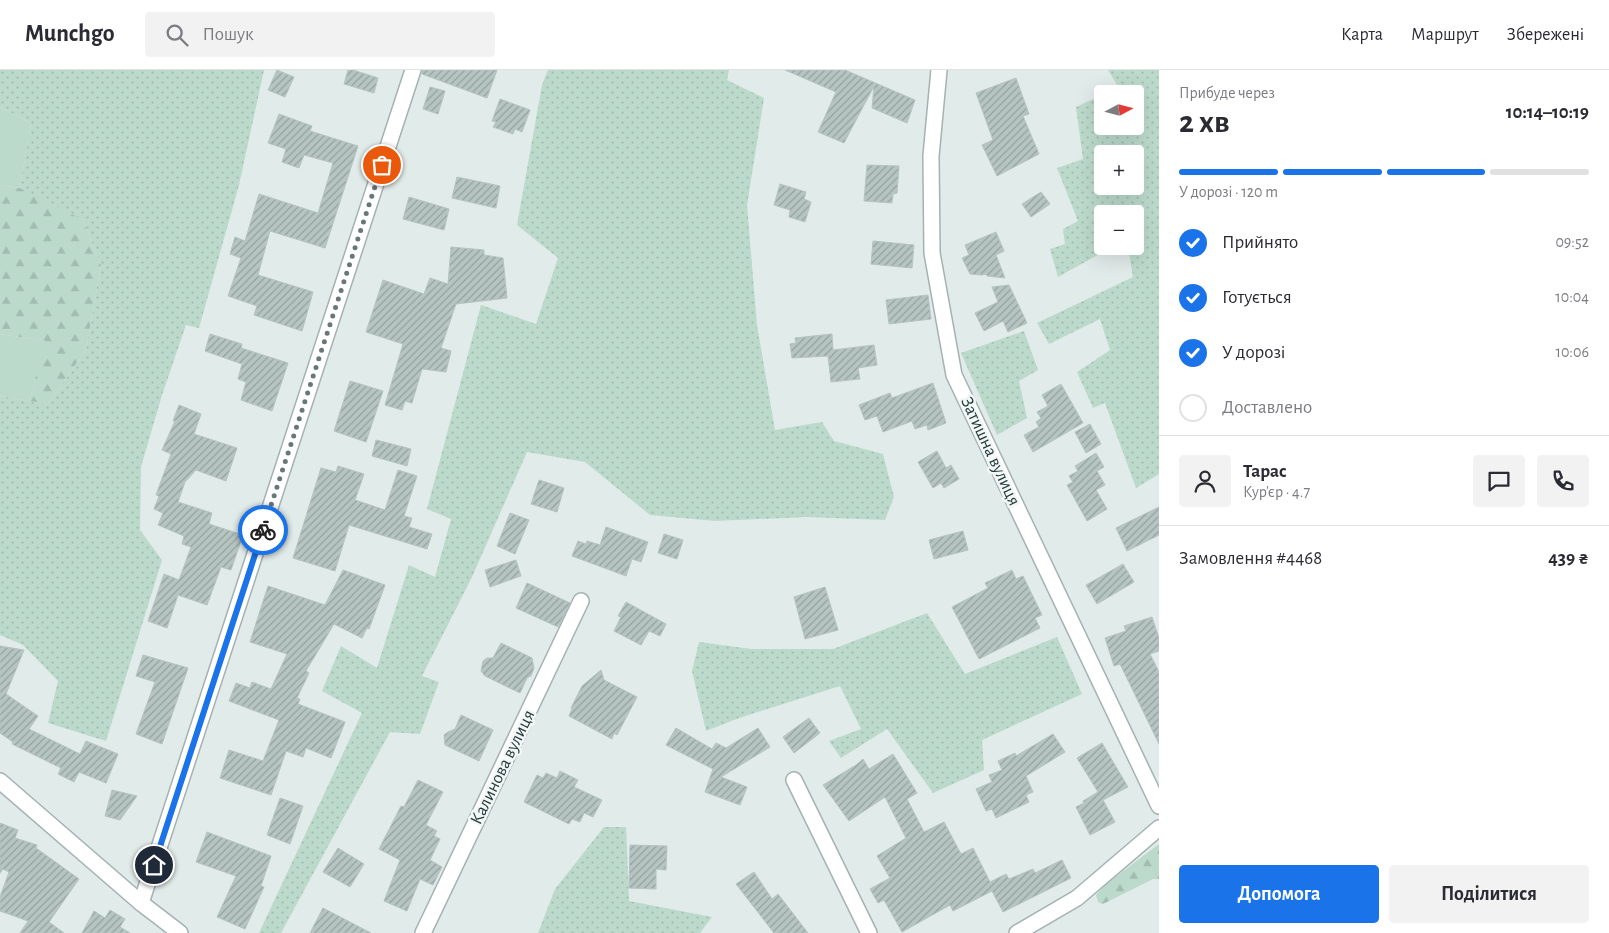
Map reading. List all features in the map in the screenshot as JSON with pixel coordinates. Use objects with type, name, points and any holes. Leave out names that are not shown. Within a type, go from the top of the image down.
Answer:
[{"type":"street","points":[[141,903],[412,70]]},
{"type":"street","name":"Затишна вулиця","points":[[939,70],[932,156],[932,254],[954,374],[1159,806]]},
{"type":"street","name":"Калинова вулиця","points":[[423,933],[582,601]]},
{"type":"street","points":[[794,780],[869,933]]},
{"type":"street","points":[[0,781],[141,903],[180,933]]},
{"type":"street","points":[[1017,933],[1077,898],[1159,828]]},
{"type":"green space","points":[[0,70],[264,70],[239,185],[199,328],[186,325],[162,395],[141,467],[140,530],[162,560],[106,741],[48,723],[58,681],[23,645],[0,635],[0,396],[48,404],[86,350],[101,265],[83,220],[20,188],[31,123],[0,107]]},
{"type":"green space","points":[[548,70],[729,70],[727,80],[764,98],[747,205],[757,325],[775,430],[822,422],[834,441],[883,454],[894,497],[885,520],[807,517],[715,521],[650,515],[585,462],[527,452],[472,577],[422,676],[439,682],[420,734],[390,732],[281,933],[259,933],[362,713],[322,691],[341,646],[377,668],[409,565],[435,577],[451,519],[427,509],[481,305],[536,324],[558,258],[517,225],[542,85]]},
{"type":"green space","points":[[1108,70],[1159,70],[1159,474],[1136,488],[1105,403],[1093,408],[1077,372],[1110,350],[1100,319],[1049,344],[1037,323],[1133,277],[1129,255],[1144,255],[1144,205],[1094,205],[1094,255],[1098,255],[1058,277],[1050,249],[1065,244],[1063,229],[1078,221],[1057,168],[1083,159],[1076,107],[1094,99],[1094,135],[1144,135],[1144,85],[1117,85]]},
{"type":"green space","points":[[0,107],[31,123],[20,188],[0,185]]},
{"type":"green space","points":[[0,185],[20,188],[58,204],[83,220],[101,265],[86,350],[48,404],[29,401],[46,341],[0,334]]},
{"type":"green space","points":[[1024,331],[1038,370],[1019,381],[1027,418],[997,435],[961,353]]},
{"type":"green space","points":[[0,334],[47,341],[29,401],[0,396]]},
{"type":"green space","points":[[927,613],[965,674],[1057,637],[1082,694],[982,740],[984,770],[933,793],[887,729],[841,758],[829,741],[861,729],[840,686],[739,718],[706,731],[692,671],[699,642],[751,649],[833,649]]},
{"type":"green space","points":[[604,827],[626,827],[629,901],[712,917],[700,933],[538,933],[555,889]]},
{"type":"green space","points":[[1159,844],[1159,879],[1153,879],[1105,903],[1098,902],[1096,895],[1106,884]]},
{"type":"building","points":[[277,70],[294,77],[285,97],[268,90]]},
{"type":"building","points":[[348,70],[378,78],[374,93],[344,84]]},
{"type":"building","points":[[422,70],[497,70],[487,98],[422,74]]},
{"type":"building","points":[[785,70],[845,70],[915,100],[907,123],[872,108],[874,86],[844,143],[818,132],[836,92]]},
{"type":"building","points":[[1016,78],[1029,114],[1023,116],[1039,154],[997,176],[982,145],[993,140],[976,93]]},
{"type":"building","points":[[430,87],[445,91],[438,114],[423,109]]},
{"type":"building","points":[[500,99],[530,110],[522,132],[515,129],[513,134],[493,127],[496,122],[492,121]]},
{"type":"building","points":[[279,114],[312,126],[310,131],[358,146],[325,248],[270,231],[258,275],[313,292],[302,331],[254,315],[257,306],[228,296],[241,258],[230,254],[235,237],[245,241],[259,194],[318,213],[333,163],[304,155],[299,168],[282,162],[286,149],[268,143]]},
{"type":"building","points":[[867,165],[899,166],[897,193],[893,194],[892,203],[864,201]]},
{"type":"building","points":[[457,177],[500,186],[496,208],[452,198]]},
{"type":"building","points":[[780,184],[806,192],[804,199],[811,202],[805,222],[789,217],[790,210],[774,205]]},
{"type":"building","points":[[1041,192],[1050,204],[1031,217],[1022,204]]},
{"type":"building","points":[[409,197],[449,209],[444,230],[403,219]]},
{"type":"building","points":[[996,232],[1004,251],[996,255],[1005,278],[987,276],[986,274],[970,274],[962,258],[969,255],[965,245]]},
{"type":"building","points":[[873,241],[914,245],[912,268],[871,264]]},
{"type":"building","points":[[451,247],[484,250],[484,255],[503,258],[507,298],[456,304],[441,348],[451,351],[446,372],[422,369],[412,403],[405,401],[402,410],[385,405],[403,344],[366,332],[383,280],[424,294],[430,278],[448,284]]},
{"type":"building","points":[[1009,285],[1027,323],[1008,332],[1003,321],[984,331],[975,313],[998,302],[992,287]]},
{"type":"building","points":[[928,295],[931,319],[889,324],[886,300]]},
{"type":"building","points":[[210,334],[242,344],[241,348],[288,363],[272,411],[241,400],[246,382],[238,379],[242,364],[205,351]]},
{"type":"building","points":[[832,334],[833,350],[874,345],[877,365],[858,368],[860,379],[831,382],[828,356],[792,358],[790,344],[796,343],[795,338]]},
{"type":"building","points":[[350,381],[383,391],[366,442],[334,431]]},
{"type":"building","points":[[933,383],[946,423],[928,430],[927,425],[915,429],[912,421],[883,432],[877,416],[865,420],[859,405],[890,393],[892,398]]},
{"type":"building","points":[[1061,384],[1083,423],[1033,452],[1024,435],[1039,427],[1036,422],[1041,418],[1037,412],[1048,406],[1042,395]]},
{"type":"building","points":[[179,405],[201,414],[194,434],[237,448],[226,481],[196,470],[185,482],[178,502],[212,513],[209,524],[243,535],[231,570],[221,567],[207,605],[178,595],[167,628],[148,621],[164,574],[179,580],[191,547],[182,544],[184,536],[158,525],[163,513],[154,509],[159,496],[156,495],[171,454],[162,450],[175,421],[173,421]]},
{"type":"building","points":[[1090,424],[1101,444],[1086,453],[1075,432]]},
{"type":"building","points":[[376,440],[411,449],[407,466],[372,456]]},
{"type":"building","points":[[937,451],[946,468],[951,465],[959,479],[944,488],[941,483],[933,488],[918,462]]},
{"type":"building","points":[[1096,453],[1104,467],[1097,471],[1105,485],[1096,490],[1107,509],[1087,521],[1067,485],[1073,482],[1069,476],[1078,471],[1075,466]]},
{"type":"building","points":[[338,466],[364,474],[355,500],[385,510],[398,470],[417,476],[404,516],[412,518],[409,527],[432,534],[427,549],[349,525],[335,571],[293,558],[321,468],[336,472]]},
{"type":"building","points":[[539,480],[564,488],[557,512],[531,504]]},
{"type":"building","points":[[1159,507],[1159,535],[1127,551],[1116,528]]},
{"type":"building","points":[[510,513],[529,520],[515,554],[497,546]]},
{"type":"building","points":[[606,527],[648,542],[641,562],[632,559],[626,576],[572,556],[578,541],[586,544],[587,541],[600,545]]},
{"type":"building","points":[[963,531],[968,550],[934,559],[929,540]]},
{"type":"building","points":[[664,534],[683,540],[677,559],[658,553]]},
{"type":"building","points":[[516,560],[521,576],[490,587],[485,570]]},
{"type":"building","points":[[1123,564],[1134,582],[1097,604],[1086,585]]},
{"type":"building","points":[[343,570],[385,585],[369,629],[367,628],[362,638],[334,624],[306,671],[309,673],[297,698],[300,699],[298,704],[345,722],[331,758],[306,748],[303,757],[286,751],[271,795],[220,778],[229,750],[263,761],[279,720],[229,701],[236,683],[250,688],[252,682],[271,689],[287,654],[250,642],[268,586],[325,605]]},
{"type":"building","points":[[1012,570],[1016,579],[1023,576],[1042,615],[1035,618],[1040,628],[979,659],[952,607],[988,588],[985,583]]},
{"type":"building","points":[[527,583],[570,603],[558,627],[516,608]]},
{"type":"building","points":[[825,587],[838,630],[805,639],[794,597]]},
{"type":"building","points":[[626,602],[666,624],[660,636],[649,631],[641,645],[614,631],[621,617],[618,616]]},
{"type":"building","points":[[1152,617],[1159,638],[1159,651],[1150,654],[1159,672],[1159,744],[1120,664],[1114,666],[1105,638],[1126,631],[1124,626]]},
{"type":"building","points":[[501,643],[532,658],[534,668],[520,693],[485,676],[481,671],[483,661],[487,658],[493,658]]},
{"type":"building","points":[[0,646],[24,650],[6,694],[38,716],[29,729],[80,754],[86,741],[118,754],[106,783],[79,772],[74,782],[58,774],[61,768],[12,744],[13,742],[0,733]]},
{"type":"building","points":[[143,655],[188,668],[162,744],[136,734],[155,682],[136,676]]},
{"type":"building","points":[[601,670],[604,680],[637,697],[617,735],[614,733],[612,739],[569,716],[582,686]]},
{"type":"building","points":[[461,715],[493,730],[479,761],[445,745],[444,735],[455,729]]},
{"type":"building","points":[[809,718],[820,733],[794,753],[783,737]]},
{"type":"building","points":[[676,728],[712,749],[716,743],[726,748],[758,728],[770,747],[721,777],[747,787],[740,805],[705,792],[713,769],[666,745]]},
{"type":"building","points":[[1053,734],[1065,752],[1026,776],[1033,792],[1026,795],[1029,802],[996,818],[992,809],[986,811],[976,789],[992,782],[989,775],[1002,770],[998,761],[1015,753],[1016,756]]},
{"type":"building","points":[[1102,743],[1128,787],[1103,800],[1115,822],[1090,835],[1076,807],[1098,792],[1077,758]]},
{"type":"building","points":[[893,754],[917,793],[907,799],[924,832],[944,822],[961,854],[973,848],[990,882],[1006,874],[1009,879],[1033,869],[1035,873],[1062,860],[1071,878],[1003,912],[992,891],[953,911],[950,905],[902,932],[884,900],[878,903],[870,889],[890,878],[877,856],[906,838],[885,797],[849,821],[823,785],[863,759],[869,769]]},
{"type":"building","points":[[560,771],[578,780],[574,787],[602,800],[593,817],[584,813],[580,822],[572,819],[569,824],[524,802],[537,775],[543,778],[546,773],[557,778]]},
{"type":"building","points":[[418,780],[443,792],[426,825],[437,831],[434,836],[440,839],[430,860],[442,867],[433,885],[420,879],[407,911],[384,901],[400,860],[379,849],[401,806],[404,807]]},
{"type":"building","points":[[112,790],[137,796],[120,820],[105,816]]},
{"type":"building","points":[[280,798],[303,806],[290,844],[267,835]]},
{"type":"building","points":[[0,823],[18,830],[15,838],[37,845],[36,848],[79,879],[49,922],[64,933],[20,933],[28,921],[0,911],[0,897],[9,872],[3,869],[0,873]]},
{"type":"building","points":[[207,832],[271,856],[261,886],[264,887],[245,929],[217,917],[236,876],[196,862]]},
{"type":"building","points":[[630,845],[667,846],[666,870],[656,869],[656,889],[629,888]]},
{"type":"building","points":[[338,848],[364,864],[350,887],[323,872]]},
{"type":"building","points":[[754,872],[772,899],[778,894],[808,933],[774,933],[736,884]]},
{"type":"building","points":[[323,908],[371,933],[310,933]]},
{"type":"building","points":[[110,910],[125,919],[120,927],[130,933],[82,933],[94,911],[105,918]]},
{"type":"way so far","points":[[263,530],[382,165]]},
{"type":"route","points":[[154,865],[263,530]]}]
